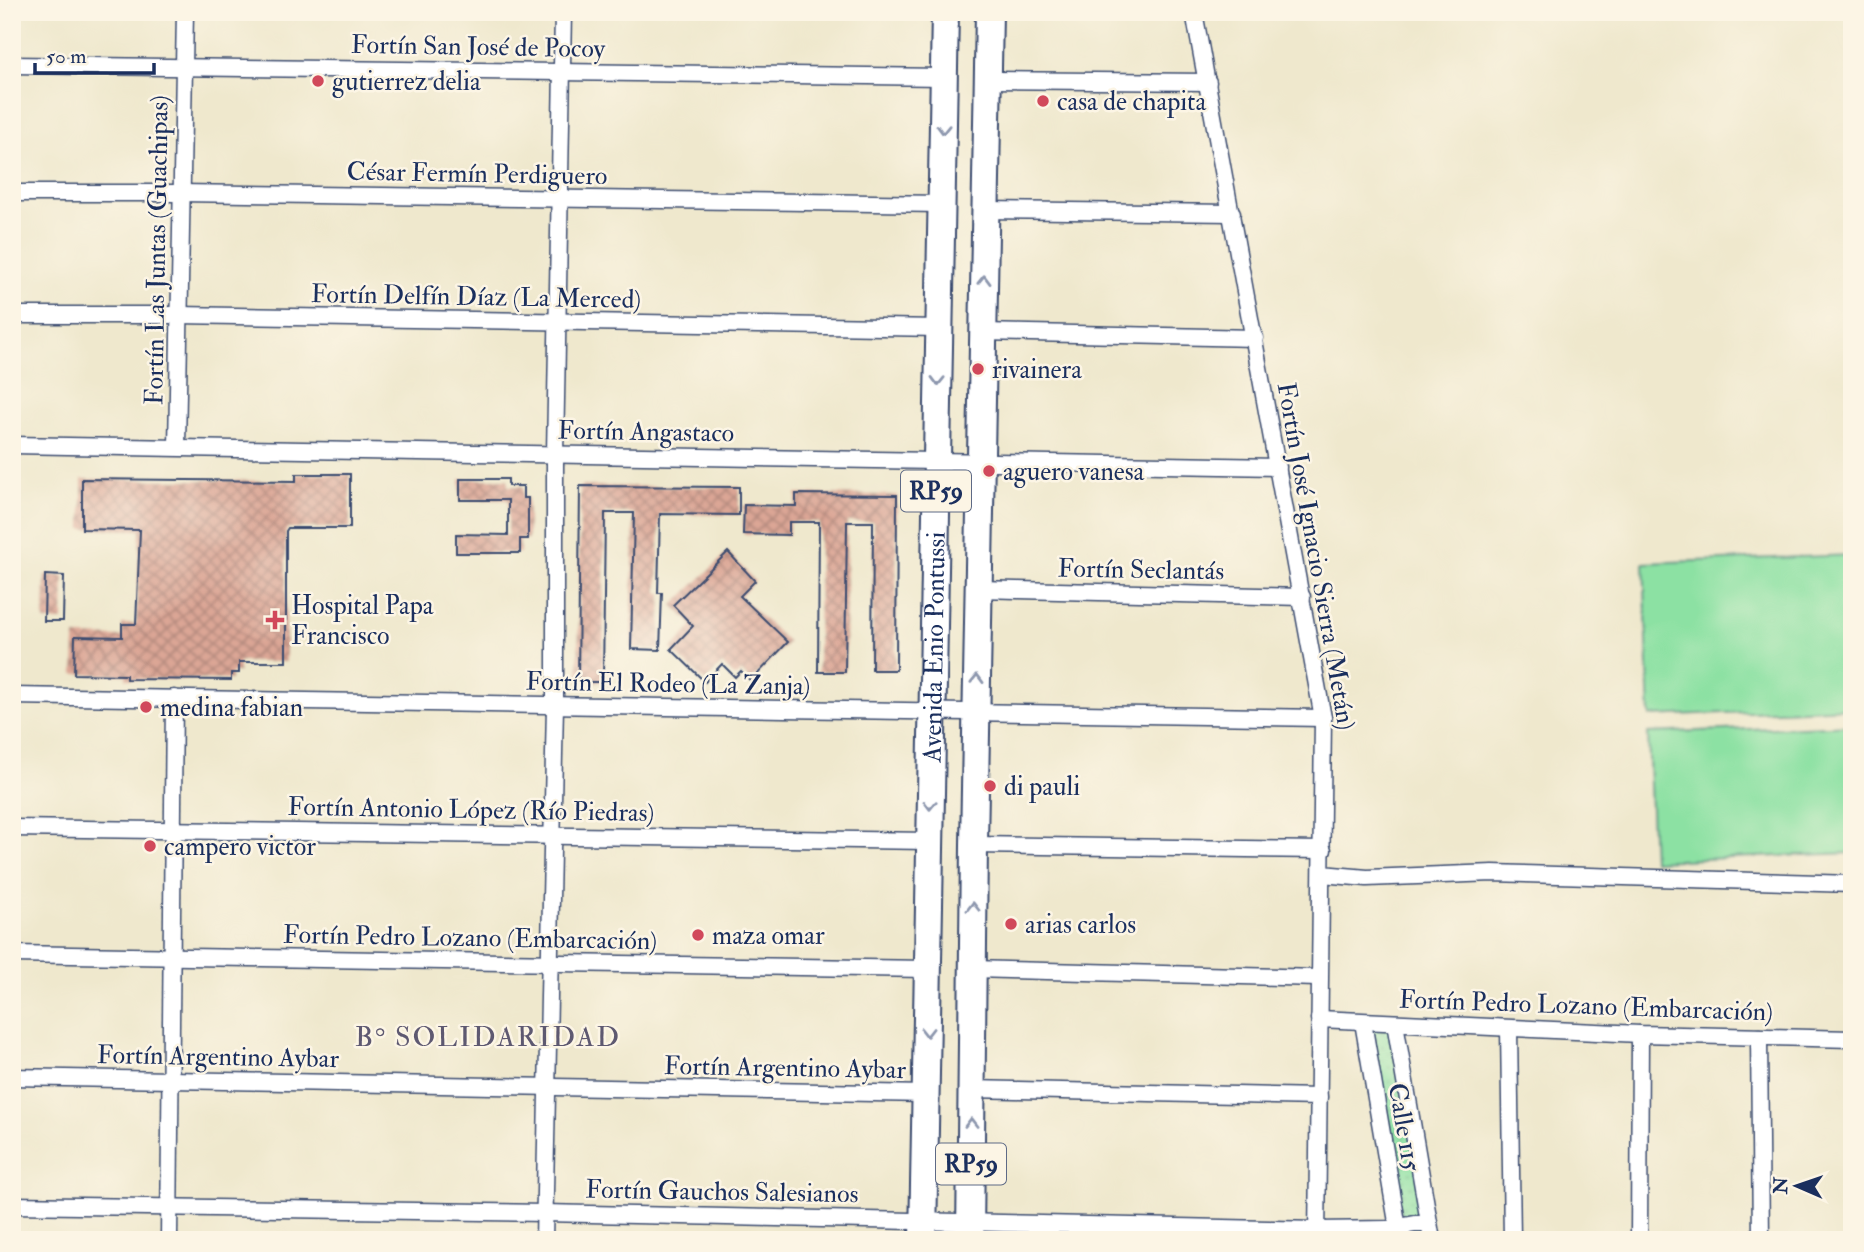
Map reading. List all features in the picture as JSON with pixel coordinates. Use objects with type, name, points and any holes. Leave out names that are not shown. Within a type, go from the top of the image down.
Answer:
[{"type":"main road","name":"Avenida Enio Pontussi","points":[[924,1230],[945,12]]},
{"type":"main road","name":"Avenida Enio Pontussi","points":[[970,1231],[989,12]]},
{"type":"street","name":"Fortín Las Juntas (Guachipas)","points":[[177,447],[185,12]]},
{"type":"street","points":[[544,1240],[555,705],[555,454],[563,12]]},
{"type":"street","name":"Fortín José Ignacio Sierra (Metán)","points":[[1194,12],[1323,718],[1317,1235]]},
{"type":"street","name":"Fortín San José de Pocoy","points":[[12,65],[944,77]]},
{"type":"street","points":[[987,80],[1208,82]]},
{"type":"street","name":"César Fermín Perdiguero","points":[[12,193],[941,204]]},
{"type":"street","points":[[985,210],[1232,213]]},
{"type":"street","name":"Fortín Delfín Díaz (La Merced)","points":[[12,315],[179,315],[939,328]]},
{"type":"street","points":[[984,332],[1255,338]]},
{"type":"street","name":"Fortín Angastaco","points":[[12,445],[1278,467]]},
{"type":"street","name":"Fortín Seclantás","points":[[979,589],[1303,597]]},
{"type":"street","name":"Fortín El Rodeo (La Zanja)","points":[[12,696],[1323,718]]},
{"type":"street","points":[[169,1240],[174,698]]},
{"type":"street","name":"Fortín Antonio López (Río Piedras)","points":[[12,828],[929,841]]},
{"type":"street","points":[[974,845],[1323,850]]},
{"type":"street","points":[[1322,874],[1367,878],[1493,873],[1852,884]]},
{"type":"street","name":"Fortín Pedro Lozano (Embarcación)","points":[[12,954],[927,969]]},
{"type":"street","points":[[973,969],[1318,978]]},
{"type":"street","name":"Fortín Pedro Lozano (Embarcación)","points":[[1319,1019],[1640,1034],[1852,1039]]},
{"type":"street","name":"Calle 115","points":[[1363,1022],[1401,1234]]},
{"type":"street","points":[[1395,1023],[1431,1232]]},
{"type":"street","points":[[1509,1029],[1512,1240]]},
{"type":"street","points":[[1639,1240],[1640,1034]]},
{"type":"street","points":[[1759,1037],[1761,1240]]},
{"type":"street","name":"Fortín Argentino Aybar","points":[[12,1077],[927,1094]]},
{"type":"street","points":[[971,1089],[1319,1097]]},
{"type":"street","name":"Fortín Gauchos Salesianos","points":[[12,1205],[544,1213],[970,1231],[1317,1235],[1431,1232]]},
{"type":"green space","points":[[1852,555],[1852,708],[1650,716],[1644,563]]},
{"type":"green space","points":[[1852,725],[1852,853],[1653,861],[1648,733]]},
{"type":"green space","points":[[1365,1021],[1395,1023],[1431,1240],[1405,1240]]},
{"type":"building","points":[[296,474],[350,474],[350,528],[288,528],[286,531],[286,662],[239,662],[239,673],[231,673],[231,680],[126,679],[126,675],[74,674],[75,636],[122,637],[122,624],[136,624],[140,530],[82,529],[82,479],[296,481]]},
{"type":"building","points":[[460,479],[508,479],[508,486],[523,486],[523,498],[528,498],[528,539],[520,539],[520,553],[456,553],[456,534],[508,535],[508,500],[460,500]]},
{"type":"building","points":[[580,486],[739,487],[739,515],[660,514],[660,650],[631,649],[634,513],[605,513],[603,682],[578,682]]},
{"type":"building","points":[[796,494],[897,495],[896,670],[872,670],[873,522],[847,522],[845,672],[818,672],[819,522],[789,522],[789,535],[743,534],[744,505],[796,506]]},
{"type":"building","points":[[728,552],[755,581],[740,596],[788,642],[751,681],[741,671],[735,677],[722,664],[705,682],[671,649],[693,626],[673,605]]},
{"type":"building","points":[[45,575],[64,576],[63,621],[44,621]]},
{"type":"place","name":"gutierrez delia","points":[[318,81]]},
{"type":"place","name":"casa de chapita","points":[[1043,101]]},
{"type":"place","name":"rivainera","points":[[978,369]]},
{"type":"place","name":"aguero vanesa","points":[[989,471]]},
{"type":"place","name":"Hospital Papa Francisco","points":[[275,620]]},
{"type":"place","name":"medina fabian","points":[[146,707]]},
{"type":"place","name":"di pauli","points":[[990,786]]},
{"type":"place","name":"campero victor","points":[[150,846]]},
{"type":"place","name":"arias carlos","points":[[1011,924]]},
{"type":"place","name":"maza omar","points":[[698,935]]},
{"type":"district","name":"B° SOLIDARIDAD","points":[[488,1036]]}]
